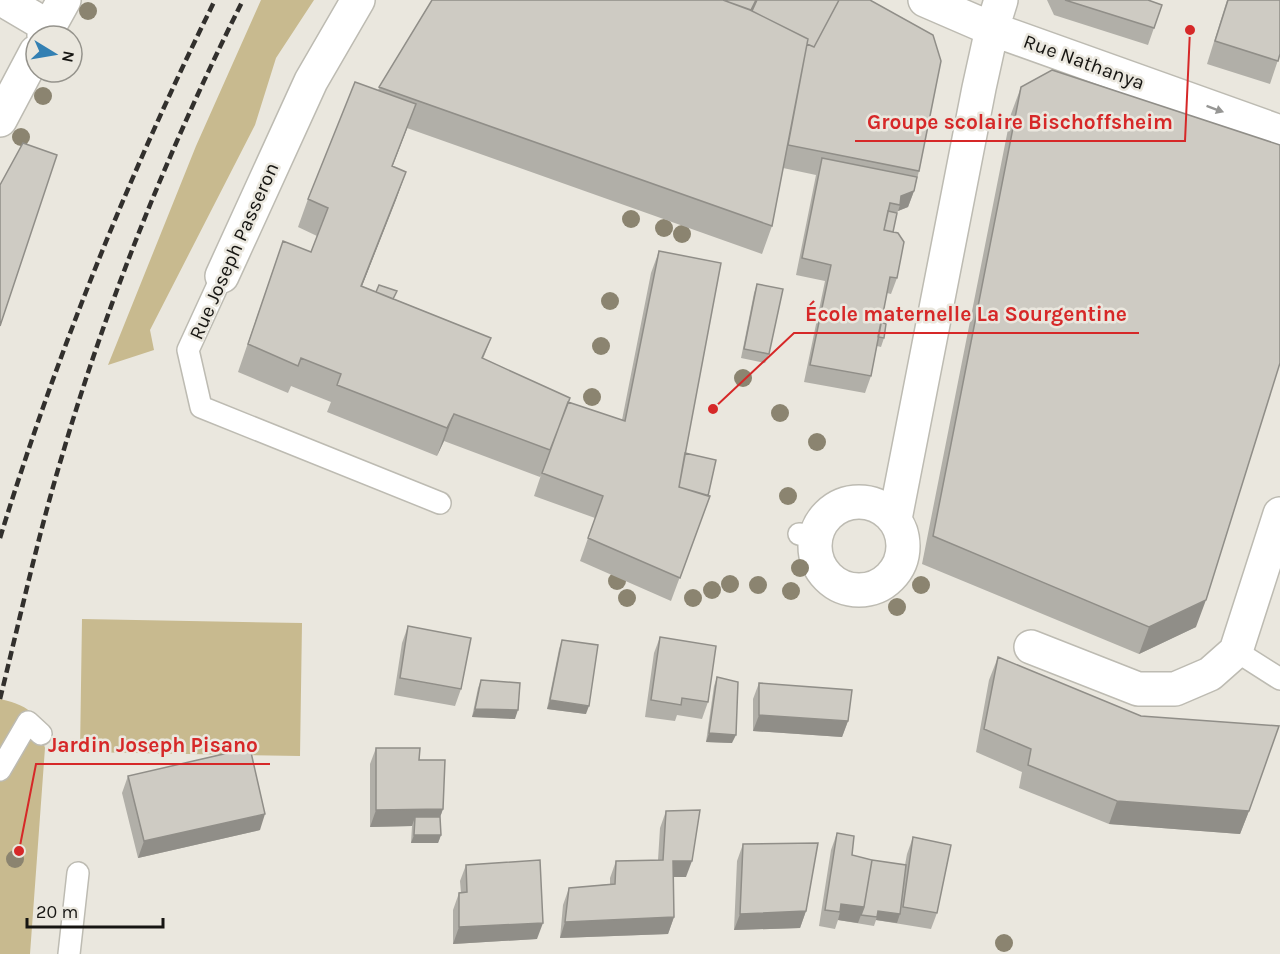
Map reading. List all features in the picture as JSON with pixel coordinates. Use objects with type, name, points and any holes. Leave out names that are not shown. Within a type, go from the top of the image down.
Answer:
[{"type":"street","points":[[3,0],[40,24]]},
{"type":"street","name":"Rue Joseph Passeron","points":[[222,276],[311,81],[358,0]]},
{"type":"street","name":"Rue Nathanya","points":[[924,0],[997,14],[1280,132]]},
{"type":"street","points":[[895,519],[884,509],[871,503],[855,501],[840,505],[808,535],[822,571],[833,582],[847,589],[861,591],[874,588],[886,581],[896,571],[902,558],[904,545],[895,519],[997,14]]},
{"type":"street","points":[[0,120],[24,74]]},
{"type":"street","points":[[1031,647],[1138,689],[1175,689],[1210,674],[1236,651],[1280,514]]},
{"type":"lane","name":"Rue Joseph Passeron","points":[[222,276],[188,350],[201,407],[440,503]]},
{"type":"lane","points":[[1236,651],[1280,679]]},
{"type":"lane","points":[[0,770],[28,722],[40,734]]},
{"type":"lane","points":[[69,954],[78,873]]},
{"type":"shaded area","points":[[261,0],[314,0],[276,58],[255,125],[150,330],[154,350],[108,365],[196,146]]},
{"type":"shaded area","points":[[82,619],[302,623],[300,756],[80,752]]},
{"type":"shaded area","points":[[0,699],[21,705],[32,714],[45,748],[30,954],[0,954]]},
{"type":"building","points":[[432,0],[723,0],[750,10],[808,39],[772,226],[379,87]]},
{"type":"building","points":[[723,0],[756,0],[751,10]]},
{"type":"building","points":[[757,0],[839,0],[814,47],[807,44],[808,39],[752,11]]},
{"type":"building","points":[[839,0],[870,0],[933,35],[941,61],[919,171],[788,145],[807,44],[814,47]]},
{"type":"building","points":[[1065,0],[1148,0],[1162,5],[1154,28]]},
{"type":"building","points":[[1228,0],[1280,0],[1278,61],[1215,41]]},
{"type":"building","points":[[1052,70],[1280,145],[1280,363],[1206,600],[1149,627],[933,536],[1021,87]]},
{"type":"building","points":[[355,82],[416,104],[392,166],[406,172],[361,286],[491,338],[482,358],[570,398],[550,450],[454,414],[447,428],[337,385],[341,374],[301,358],[298,366],[248,344],[283,241],[311,252],[328,208],[308,199]]},
{"type":"building","points":[[23,143],[57,155],[0,326],[0,185]]},
{"type":"building","points":[[822,158],[917,177],[914,191],[901,196],[900,205],[890,203],[884,230],[898,233],[904,242],[897,278],[890,277],[871,376],[810,365],[831,265],[802,258]]},
{"type":"building","points":[[888,211],[897,213],[893,232],[884,230]]},
{"type":"building","points":[[659,251],[721,263],[679,487],[710,496],[680,578],[588,538],[603,496],[542,473],[568,402],[625,421]]},
{"type":"building","points":[[757,284],[783,289],[769,354],[744,349]]},
{"type":"building","points":[[379,285],[397,291],[393,299],[376,292]]},
{"type":"building","points":[[881,322],[886,324],[884,338],[878,337]]},
{"type":"building","points":[[685,453],[716,460],[708,496],[679,487]]},
{"type":"building","points":[[408,626],[471,638],[461,689],[400,678]]},
{"type":"building","points":[[660,637],[716,646],[708,702],[682,698],[681,705],[651,700]]},
{"type":"building","points":[[562,640],[598,645],[589,706],[550,700]]},
{"type":"building","points":[[998,657],[1141,716],[1279,726],[1249,811],[1117,801],[1028,765],[1031,749],[984,729]]},
{"type":"building","points":[[717,677],[738,682],[736,735],[709,733]]},
{"type":"building","points":[[481,680],[520,683],[518,710],[475,709]]},
{"type":"building","points":[[759,683],[852,690],[848,721],[759,715]]},
{"type":"building","points":[[250,748],[265,814],[144,841],[128,776]]},
{"type":"building","points":[[376,748],[420,748],[419,760],[445,760],[443,809],[376,810]]},
{"type":"building","points":[[700,810],[692,861],[673,861],[674,917],[565,922],[569,888],[615,884],[616,861],[663,860],[666,811]]},
{"type":"building","points":[[415,817],[440,817],[441,835],[414,835]]},
{"type":"building","points":[[837,833],[854,836],[852,855],[872,860],[864,907],[841,904],[840,912],[825,910]]},
{"type":"building","points":[[913,837],[951,845],[937,913],[903,907]]},
{"type":"building","points":[[818,843],[806,911],[740,914],[743,844]]},
{"type":"building","points":[[540,860],[543,923],[459,927],[459,893],[467,892],[466,865]]},
{"type":"building","points":[[872,860],[906,865],[900,914],[878,911],[877,917],[861,915]]},
{"type":"railway","points":[[0,538],[70,332],[153,131],[215,0]]},
{"type":"railway","points":[[0,699],[53,486],[99,339],[166,167],[243,0]]},
{"type":"place","name":"Groupe scolaire Bischoffsheim","points":[[1190,30]]},
{"type":"place","name":"École maternelle La Sourgentine","points":[[713,409]]},
{"type":"place","name":"Jardin Joseph Pisano","points":[[19,851]]}]
